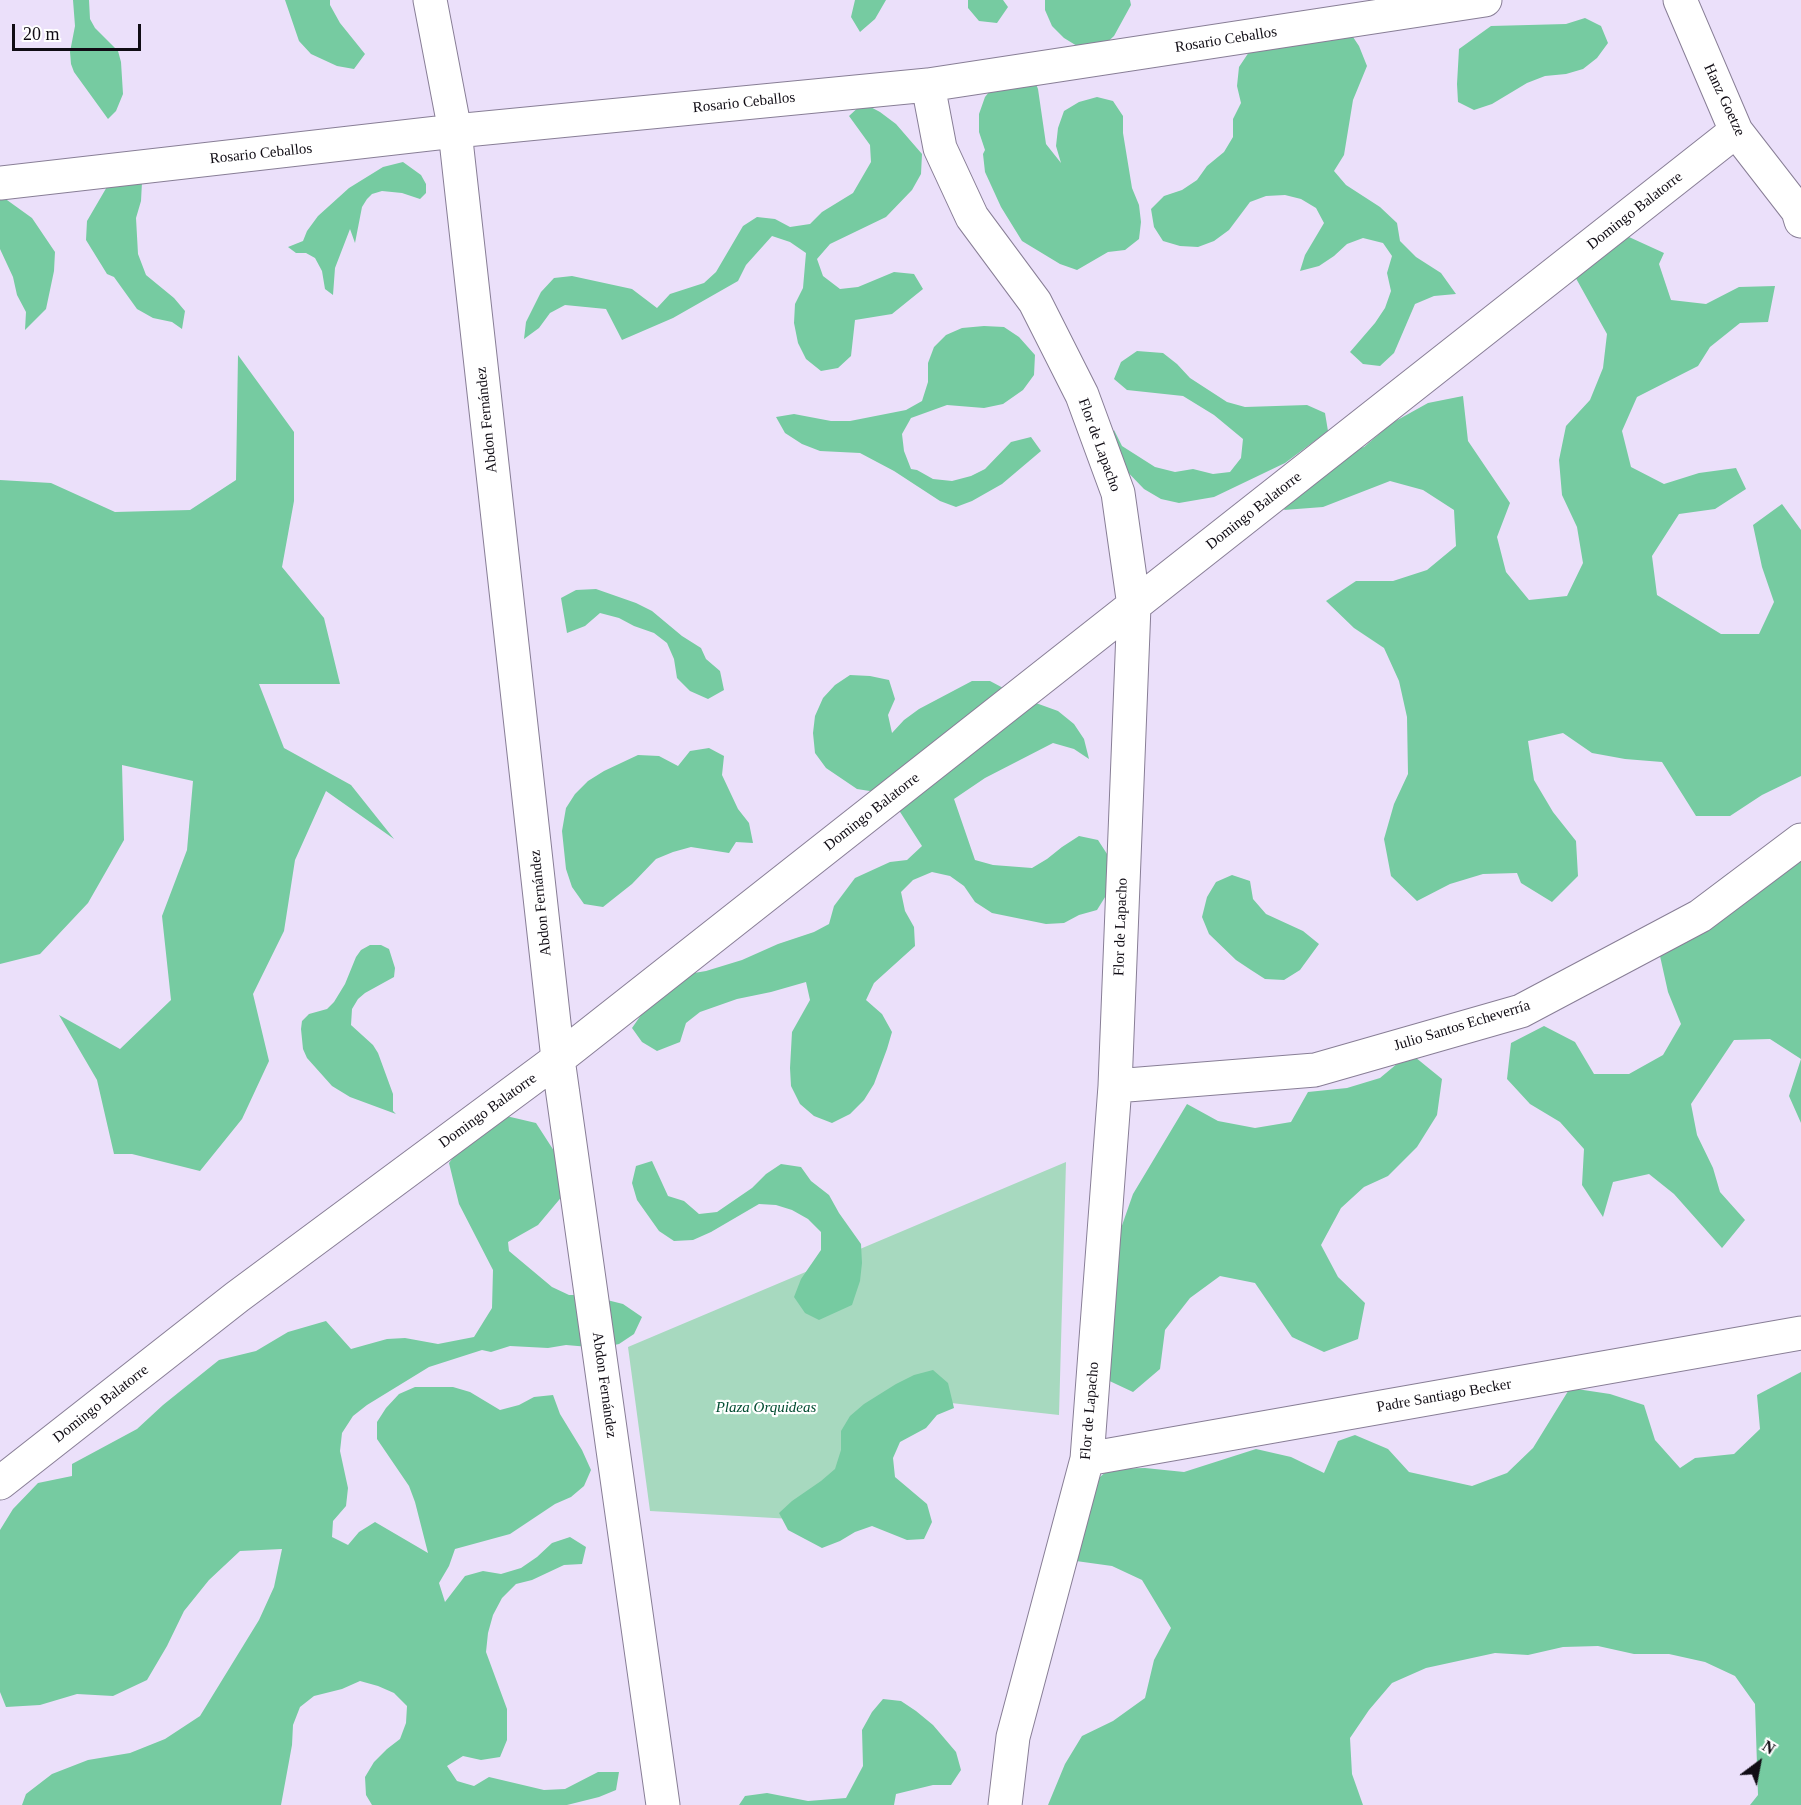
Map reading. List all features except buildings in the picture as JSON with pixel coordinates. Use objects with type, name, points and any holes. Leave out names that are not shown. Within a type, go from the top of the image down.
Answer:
[{"type":"street","name":"Abdon Fernández","points":[[430,0],[455,132],[558,1059],[663,1805]]},
{"type":"street","name":"Rosario Ceballos","points":[[0,183],[455,132],[928,85],[1485,0]]},
{"type":"street","name":"Hanz Goetze","points":[[1680,0],[1736,131],[1798,211],[1801,221]]},
{"type":"street","name":"Flor de Lapacho","points":[[928,85],[940,148],[972,217],[1035,302],[1082,395],[1118,493],[1134,606],[1115,1086],[1087,1459],[1013,1737],[1005,1805]]},
{"type":"street","name":"Domingo Balatorre","points":[[0,1483],[237,1297],[558,1059],[1736,131]]},
{"type":"street","name":"Julio Santos Echeverría","points":[[1115,1086],[1316,1070],[1521,1011],[1700,916],[1801,840]]},
{"type":"street","name":"Padre Santiago Becker","points":[[1087,1459],[1801,1333]]},
{"type":"green space","points":[[73,0],[89,0],[90,19],[95,28],[118,51],[123,94],[116,111],[108,119],[74,72],[71,64],[70,52],[75,26]]},
{"type":"green space","points":[[285,0],[330,0],[330,5],[340,23],[365,54],[354,69],[337,66],[311,54],[299,41]]},
{"type":"green space","points":[[855,0],[886,0],[875,19],[860,32],[851,17]]},
{"type":"green space","points":[[968,0],[1003,0],[1008,7],[997,23],[979,21],[968,8]]},
{"type":"green space","points":[[1045,0],[1130,0],[1131,5],[1114,36],[1099,50],[1082,49],[1064,38],[1052,26],[1045,10]]},
{"type":"green space","points":[[1585,18],[1601,26],[1608,43],[1597,58],[1583,69],[1566,74],[1545,76],[1527,83],[1492,104],[1474,110],[1458,102],[1459,49],[1491,26],[1566,24]]},
{"type":"green space","points":[[1349,31],[1359,46],[1367,66],[1353,100],[1344,155],[1334,171],[1346,185],[1380,207],[1397,223],[1400,241],[1416,257],[1441,273],[1456,294],[1434,296],[1415,304],[1394,353],[1380,366],[1363,364],[1350,352],[1375,323],[1385,308],[1391,291],[1387,273],[1392,256],[1383,243],[1363,238],[1347,244],[1319,266],[1300,271],[1305,255],[1324,223],[1316,208],[1301,199],[1285,195],[1266,196],[1250,202],[1229,230],[1214,241],[1198,247],[1180,246],[1163,241],[1154,227],[1151,209],[1164,196],[1182,190],[1197,180],[1207,166],[1224,152],[1233,137],[1233,119],[1241,103],[1237,86],[1239,67],[1249,52]]},
{"type":"green space","points":[[1031,72],[1038,89],[1046,144],[1061,163],[1056,146],[1058,128],[1064,111],[1079,102],[1097,97],[1113,101],[1123,116],[1123,133],[1132,188],[1139,205],[1141,222],[1139,239],[1125,250],[1108,252],[1077,270],[1060,264],[1022,241],[1001,207],[985,172],[983,154],[985,150],[979,132],[979,114],[985,97],[997,82]]},
{"type":"green space","points":[[863,103],[896,124],[922,154],[921,174],[912,190],[886,217],[830,244],[817,259],[823,276],[840,289],[858,287],[894,272],[914,274],[923,289],[892,314],[855,320],[851,356],[838,368],[821,371],[806,359],[798,343],[794,323],[795,304],[803,288],[806,253],[790,242],[772,236],[746,265],[738,281],[673,318],[622,340],[606,309],[565,305],[550,313],[539,328],[524,339],[526,322],[541,292],[554,278],[572,276],[632,289],[657,308],[670,294],[704,283],[716,272],[743,226],[757,217],[775,219],[790,227],[810,224],[822,212],[853,193],[871,162],[870,145],[849,116]]},
{"type":"green space","points":[[403,162],[421,175],[426,184],[426,193],[420,199],[402,193],[382,191],[372,194],[367,199],[362,207],[355,243],[350,229],[335,268],[333,295],[325,289],[322,271],[315,258],[306,253],[296,253],[288,247],[303,241],[318,216],[349,188],[383,167]]},
{"type":"green space","points":[[142,182],[141,201],[136,218],[138,254],[146,275],[174,298],[185,311],[182,329],[172,322],[153,318],[137,309],[114,277],[107,274],[86,240],[87,221],[108,185]]},
{"type":"green space","points":[[0,195],[32,218],[55,252],[54,271],[46,309],[25,330],[26,312],[17,295],[13,277],[0,249]]},
{"type":"green space","points":[[1629,237],[1664,253],[1659,264],[1671,300],[1706,304],[1739,287],[1775,286],[1768,322],[1740,323],[1710,347],[1698,366],[1637,397],[1622,431],[1631,467],[1664,484],[1699,473],[1736,468],[1746,489],[1715,509],[1679,514],[1652,556],[1657,595],[1721,634],[1759,634],[1774,602],[1762,567],[1753,525],[1782,504],[1801,530],[1801,776],[1762,795],[1730,816],[1696,816],[1662,762],[1592,753],[1563,733],[1528,741],[1534,780],[1553,812],[1576,841],[1578,876],[1552,902],[1521,883],[1517,873],[1483,874],[1450,884],[1417,901],[1391,876],[1384,839],[1394,804],[1408,774],[1407,717],[1399,681],[1384,648],[1354,628],[1326,601],[1356,581],[1393,581],[1427,570],[1456,546],[1454,510],[1423,490],[1390,481],[1323,507],[1284,510],[1301,479],[1327,455],[1364,447],[1392,423],[1428,403],[1463,396],[1468,441],[1510,503],[1497,537],[1506,572],[1529,600],[1567,596],[1583,563],[1577,527],[1562,495],[1559,460],[1566,426],[1590,400],[1603,368],[1607,334],[1573,273],[1596,245]]},
{"type":"green space","points":[[1004,327],[1019,337],[1035,355],[1034,375],[1023,390],[1003,404],[984,408],[947,405],[911,418],[902,434],[904,451],[911,469],[933,479],[952,481],[985,469],[1011,442],[1031,437],[1041,451],[1002,484],[972,501],[956,507],[940,501],[894,471],[860,453],[820,451],[802,444],[785,433],[776,417],[794,414],[831,421],[850,421],[906,410],[922,401],[928,382],[928,363],[934,347],[946,335],[962,328]]},
{"type":"green space","points":[[1137,351],[1163,353],[1190,378],[1227,402],[1245,407],[1307,405],[1325,413],[1328,431],[1285,463],[1214,497],[1179,503],[1161,499],[1144,489],[1118,462],[1109,447],[1114,430],[1122,446],[1155,467],[1175,472],[1193,469],[1213,474],[1230,472],[1241,458],[1243,439],[1214,415],[1183,396],[1127,390],[1114,379],[1121,362]]},
{"type":"green space","points":[[238,355],[294,432],[294,501],[282,567],[324,618],[340,684],[259,684],[284,748],[351,785],[394,839],[326,791],[295,860],[284,931],[253,994],[269,1061],[242,1119],[200,1171],[132,1154],[114,1154],[97,1080],[59,1015],[120,1049],[171,1000],[162,916],[187,850],[193,781],[122,765],[124,840],[88,903],[40,954],[0,964],[0,480],[51,483],[115,512],[190,510],[236,480]]},
{"type":"green space","points":[[596,589],[652,611],[682,636],[701,648],[706,659],[720,671],[724,690],[708,699],[690,691],[677,678],[674,659],[667,643],[654,633],[619,618],[600,613],[585,626],[567,633],[561,598],[576,590]]},
{"type":"green space","points":[[850,675],[889,680],[895,699],[888,715],[892,733],[919,709],[972,681],[990,681],[1022,698],[1058,711],[1074,724],[1084,739],[1089,759],[1074,749],[1053,743],[985,778],[954,799],[975,860],[993,865],[1032,868],[1079,836],[1098,840],[1109,857],[1107,894],[1097,910],[1079,915],[1064,923],[1046,924],[992,913],[975,902],[964,886],[950,876],[932,872],[913,880],[901,892],[905,911],[914,927],[915,946],[874,983],[866,1000],[882,1014],[892,1032],[887,1049],[874,1084],[864,1100],[850,1114],[832,1123],[814,1116],[800,1104],[791,1086],[792,1032],[810,1000],[806,982],[737,999],[700,1012],[686,1023],[680,1042],[657,1051],[642,1042],[632,1028],[657,992],[688,974],[742,960],[829,924],[834,906],[855,878],[890,862],[907,860],[922,846],[893,801],[876,792],[857,789],[826,768],[815,753],[813,733],[815,716],[823,698],[835,685]]},
{"type":"green space","points":[[709,748],[724,756],[722,775],[738,809],[749,823],[753,843],[736,842],[729,853],[691,847],[673,852],[656,859],[632,884],[603,907],[584,904],[572,887],[566,869],[562,831],[566,808],[575,794],[588,781],[604,771],[638,755],[659,756],[678,766],[690,751]]},
{"type":"green space","points":[[1801,850],[1801,1059],[1770,1039],[1734,1040],[1691,1104],[1697,1135],[1713,1168],[1720,1192],[1745,1220],[1722,1248],[1674,1194],[1649,1174],[1613,1182],[1603,1217],[1582,1185],[1584,1149],[1560,1122],[1530,1104],[1507,1079],[1511,1043],[1544,1026],[1575,1042],[1594,1074],[1629,1074],[1663,1055],[1681,1024],[1668,992],[1660,956],[1672,923],[1695,899],[1727,874],[1760,858]]},
{"type":"green space","points":[[1232,875],[1250,881],[1253,899],[1266,914],[1303,931],[1319,944],[1300,970],[1284,980],[1265,979],[1236,960],[1209,934],[1202,917],[1207,897],[1216,882]]},
{"type":"green space","points":[[370,945],[381,945],[389,949],[395,968],[394,977],[358,999],[352,1009],[351,1025],[373,1045],[378,1053],[393,1094],[393,1111],[396,1114],[350,1097],[332,1086],[307,1058],[303,1049],[302,1021],[309,1014],[327,1009],[334,1002],[345,984],[356,957],[361,950]]},
{"type":"green space","points":[[1410,1053],[1442,1079],[1437,1115],[1417,1147],[1388,1176],[1364,1187],[1341,1208],[1321,1245],[1338,1277],[1365,1303],[1358,1339],[1324,1352],[1292,1337],[1255,1283],[1220,1276],[1190,1298],[1165,1330],[1160,1369],[1133,1392],[1101,1377],[1119,1234],[1133,1194],[1187,1104],[1218,1121],[1255,1128],[1291,1122],[1308,1092],[1347,1088],[1380,1078]]},
{"type":"green space","points":[[1801,1059],[1801,1123],[1789,1096]]},
{"type":"green space","points":[[502,1115],[536,1123],[556,1154],[564,1194],[538,1225],[508,1242],[509,1251],[552,1287],[569,1295],[587,1295],[623,1304],[642,1317],[634,1334],[619,1344],[601,1348],[566,1345],[548,1348],[510,1346],[491,1352],[482,1350],[429,1367],[367,1405],[353,1416],[342,1433],[340,1451],[348,1488],[346,1506],[333,1521],[332,1537],[348,1545],[359,1532],[375,1522],[428,1553],[409,1486],[377,1439],[377,1422],[399,1394],[415,1387],[453,1387],[470,1392],[500,1410],[519,1405],[534,1397],[553,1395],[560,1414],[582,1450],[591,1470],[584,1486],[571,1497],[555,1504],[510,1534],[455,1549],[449,1566],[439,1583],[445,1602],[465,1576],[483,1571],[501,1574],[521,1568],[552,1543],[570,1537],[586,1547],[582,1564],[564,1565],[532,1580],[516,1584],[502,1598],[493,1615],[486,1652],[507,1709],[507,1740],[500,1757],[481,1760],[463,1756],[447,1766],[457,1781],[474,1786],[489,1777],[544,1790],[565,1789],[598,1772],[619,1772],[616,1790],[567,1805],[372,1805],[366,1795],[365,1777],[374,1762],[400,1739],[406,1723],[407,1706],[394,1693],[360,1681],[342,1689],[314,1696],[300,1707],[293,1725],[292,1745],[281,1805],[22,1805],[26,1794],[52,1774],[88,1760],[130,1753],[165,1739],[200,1716],[259,1620],[274,1587],[282,1549],[240,1551],[209,1580],[184,1611],[147,1680],[113,1696],[77,1694],[40,1705],[6,1707],[0,1692],[0,1530],[13,1509],[38,1483],[72,1476],[72,1464],[137,1429],[219,1360],[256,1351],[288,1332],[326,1321],[351,1349],[387,1339],[405,1338],[438,1344],[474,1337],[492,1308],[493,1270],[459,1204],[449,1163],[470,1135]]},
{"type":"green space","points":[[652,1161],[668,1196],[684,1201],[699,1214],[717,1212],[781,1164],[801,1167],[811,1181],[829,1195],[861,1244],[860,1281],[852,1305],[819,1320],[805,1313],[794,1297],[801,1279],[821,1250],[821,1232],[808,1219],[792,1210],[776,1205],[759,1204],[693,1240],[674,1241],[659,1231],[637,1200],[632,1183],[636,1166]]},
{"type":"green space","name":"Plaza Orquideas","points":[[1066,1162],[1059,1415],[879,1395],[863,1523],[650,1511],[628,1347]]},
{"type":"green space","points":[[933,1370],[948,1383],[954,1408],[937,1415],[926,1428],[900,1442],[893,1458],[895,1477],[927,1504],[932,1522],[924,1539],[907,1540],[872,1526],[822,1548],[788,1530],[779,1513],[835,1469],[841,1450],[841,1431],[850,1416],[864,1404],[896,1384],[914,1375]]},
{"type":"green space","points":[[1801,1372],[1801,1805],[1750,1805],[1758,1795],[1755,1704],[1735,1676],[1705,1662],[1669,1654],[1634,1654],[1598,1646],[1563,1647],[1528,1655],[1495,1653],[1426,1668],[1392,1683],[1369,1710],[1350,1738],[1352,1774],[1363,1805],[1048,1805],[1065,1764],[1082,1736],[1113,1721],[1145,1698],[1154,1660],[1171,1628],[1142,1580],[1112,1566],[1076,1561],[1082,1493],[1109,1469],[1145,1468],[1184,1472],[1256,1449],[1291,1457],[1324,1473],[1338,1441],[1355,1435],[1388,1449],[1409,1472],[1472,1486],[1507,1473],[1533,1448],[1570,1388],[1610,1394],[1644,1405],[1655,1440],[1680,1468],[1695,1458],[1734,1454],[1760,1429],[1757,1395]]},
{"type":"green space","points":[[883,1699],[901,1701],[916,1711],[933,1725],[956,1752],[961,1770],[951,1785],[933,1785],[896,1794],[894,1805],[739,1805],[745,1796],[767,1793],[808,1801],[846,1798],[863,1766],[862,1730],[872,1712]]}]
